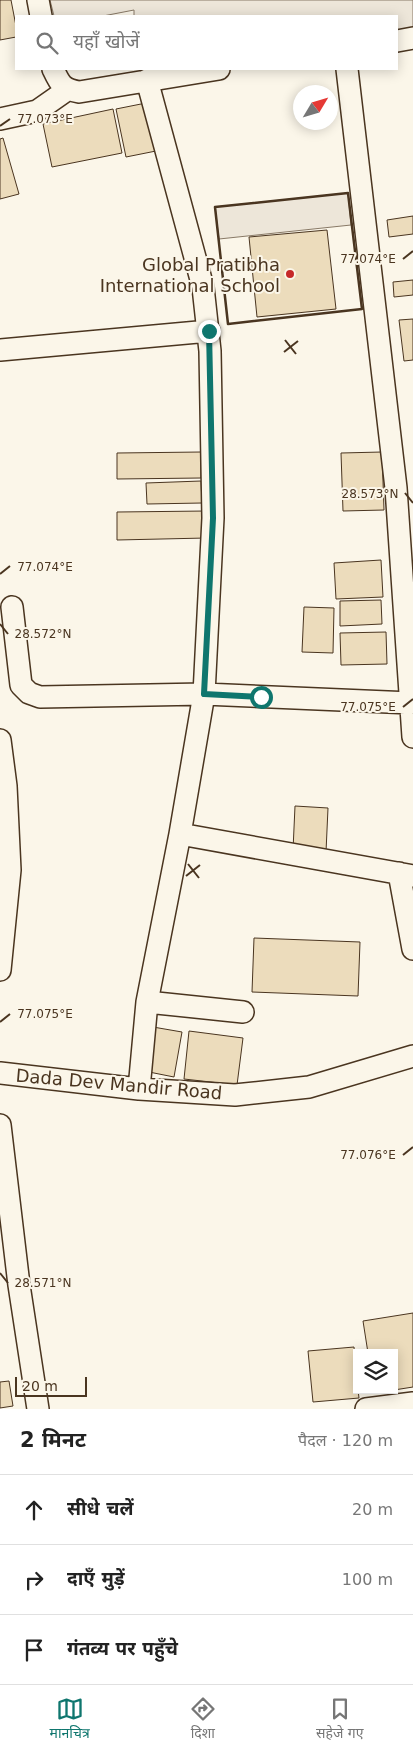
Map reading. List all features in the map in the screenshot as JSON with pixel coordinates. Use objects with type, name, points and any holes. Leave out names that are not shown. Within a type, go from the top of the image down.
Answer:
[{"type":"street","points":[[38,0],[41,15]]},
{"type":"street","points":[[398,41],[413,38]]},
{"type":"street","points":[[54,70],[59,81],[67,90],[79,92],[212,70]]},
{"type":"street","points":[[347,70],[396,488],[413,737]]},
{"type":"street","points":[[139,1089],[147,1002],[180,834],[204,694],[213,518],[209,331],[199,269],[146,80]]},
{"type":"street","points":[[0,119],[37,111],[67,90]]},
{"type":"street","points":[[0,350],[209,331]]},
{"type":"street","points":[[12,607],[21,685],[29,693],[40,697],[204,694],[411,703]]},
{"type":"street","points":[[0,740],[6,786],[10,870],[0,970]]},
{"type":"street","points":[[180,834],[406,874],[413,949]]},
{"type":"street","points":[[147,1002],[243,1012]]},
{"type":"street","name":"Dada Dev Mandir Road","points":[[0,1073],[139,1089],[235,1095],[309,1087],[413,1056]]},
{"type":"street","points":[[0,1125],[9,1286],[38,1409]]},
{"type":"street","points":[[370,1409],[413,1403]]},
{"type":"shaded area","points":[[50,0],[413,0],[413,28],[398,30],[398,15],[134,15],[134,10],[108,15],[54,15]]},
{"type":"shaded area","points":[[348,193],[351,225],[219,239],[215,207]]},
{"type":"building","points":[[0,0],[11,0],[15,21],[15,37],[0,40]]},
{"type":"building","points":[[151,102],[161,150],[126,157],[116,109]]},
{"type":"building","points":[[113,109],[122,153],[52,167],[43,124]]},
{"type":"building","points":[[3,138],[19,194],[0,199],[0,139]]},
{"type":"building","points":[[413,216],[413,234],[389,237],[387,220]]},
{"type":"building","points":[[327,230],[336,309],[257,317],[249,237]]},
{"type":"building","points":[[413,280],[413,295],[394,297],[393,282]]},
{"type":"building","points":[[413,319],[413,360],[404,361],[399,320]]},
{"type":"building","points":[[201,452],[201,478],[117,479],[117,453]]},
{"type":"building","points":[[382,452],[384,510],[343,511],[341,453]]},
{"type":"building","points":[[201,481],[202,503],[147,504],[146,483]]},
{"type":"building","points":[[206,511],[206,538],[117,540],[117,512]]},
{"type":"building","points":[[381,560],[383,597],[336,599],[334,563]]},
{"type":"building","points":[[381,600],[382,624],[340,626],[340,601]]},
{"type":"building","points":[[304,607],[334,608],[333,653],[302,652]]},
{"type":"building","points":[[386,632],[387,664],[341,665],[340,633]]},
{"type":"building","points":[[295,806],[328,808],[326,852],[293,850]]},
{"type":"building","points":[[254,938],[360,942],[358,996],[252,992]]},
{"type":"building","points":[[153,1027],[182,1032],[174,1077],[144,1071]]},
{"type":"building","points":[[189,1031],[243,1038],[237,1085],[184,1079]]},
{"type":"building","points":[[413,1313],[413,1387],[398,1389],[398,1349],[367,1349],[363,1321]]},
{"type":"building","points":[[354,1347],[353,1394],[358,1394],[359,1398],[313,1402],[308,1351]]},
{"type":"building","points":[[9,1381],[13,1406],[0,1408],[0,1382]]},
{"type":"wall","points":[[348,193],[362,309],[228,324],[215,207],[348,193]]},
{"type":"place","name":"Global Pratibha International School","points":[[290,274]]},
{"type":"route","points":[[209,331],[213,518],[204,694],[261,697]]}]
